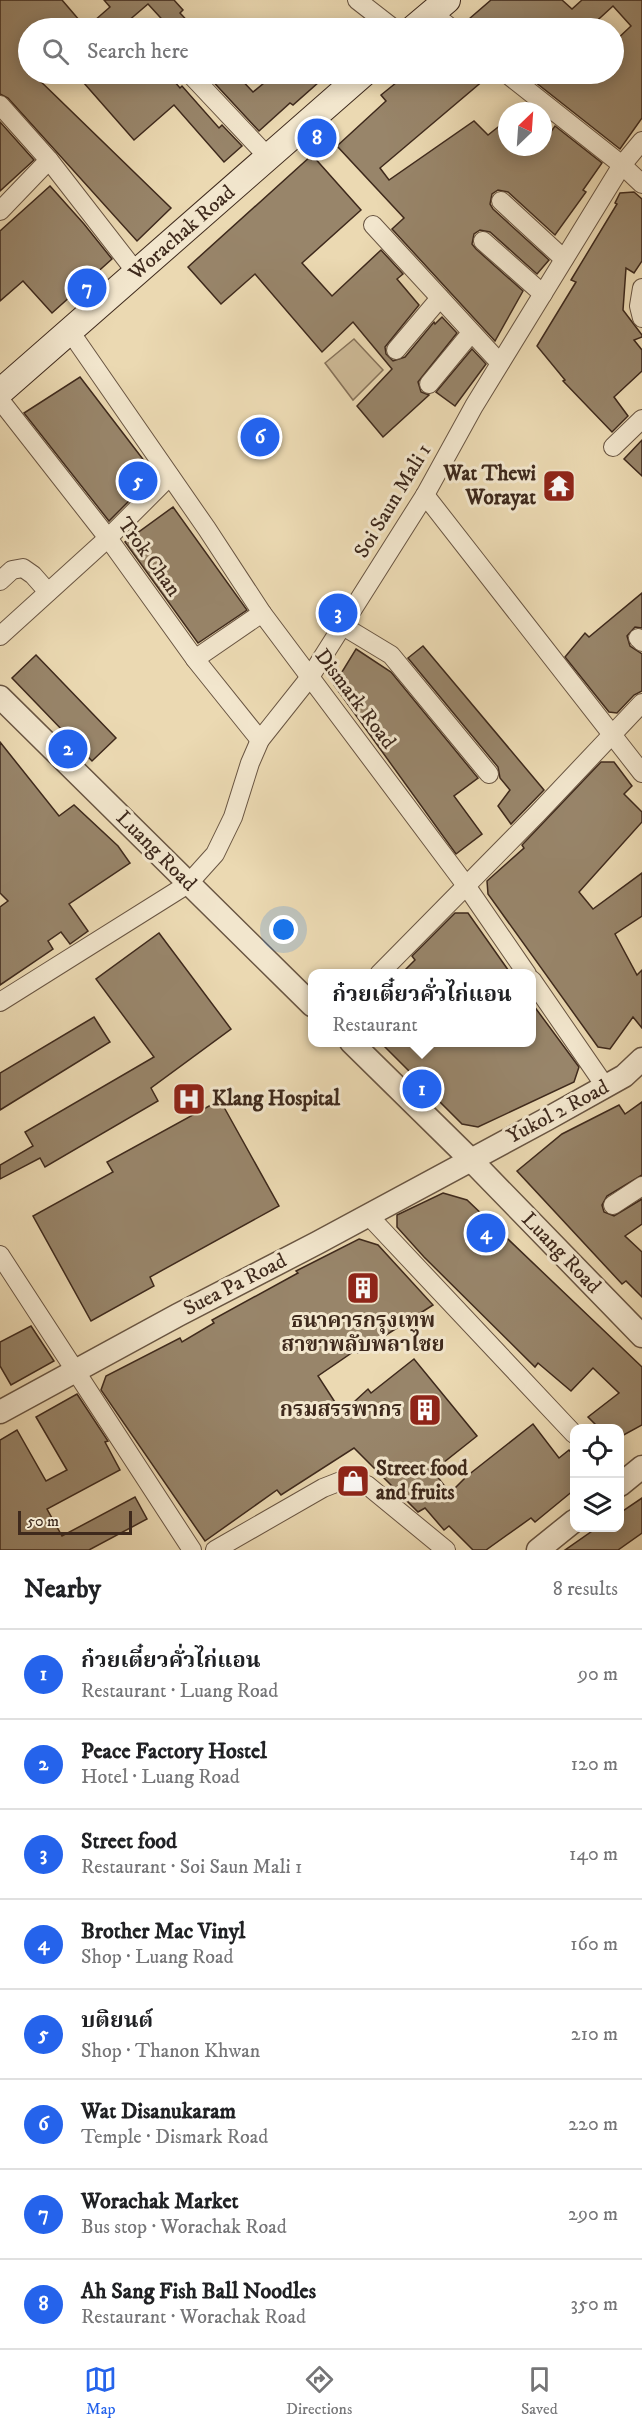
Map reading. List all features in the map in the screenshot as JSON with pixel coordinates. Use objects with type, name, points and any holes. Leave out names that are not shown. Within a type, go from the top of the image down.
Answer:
[{"type":"main road","name":"Worachak Road","points":[[0,392],[352,84]]},
{"type":"street","points":[[357,0],[380,18]]},
{"type":"street","points":[[199,84],[268,157]]},
{"type":"street","points":[[520,84],[622,165],[642,184]]},
{"type":"street","points":[[0,105],[50,160],[136,272]]},
{"type":"street","name":"Soi Saun Mali 1","points":[[0,1002],[188,884],[215,854],[229,827],[260,740],[310,677],[343,626],[425,495],[500,363],[564,259],[622,165],[642,141]]},
{"type":"street","points":[[0,212],[50,160]]},
{"type":"street","points":[[501,201],[564,259]]},
{"type":"street","points":[[373,225],[500,363]]},
{"type":"street","points":[[483,241],[543,294]]},
{"type":"street","points":[[642,288],[639,306],[642,318]]},
{"type":"street","points":[[396,350],[440,298]]},
{"type":"street","name":"Dismark Road","points":[[69,330],[262,613],[465,884],[524,969]]},
{"type":"street","points":[[429,384],[471,333]]},
{"type":"street","name":"Trok Chan","points":[[0,400],[108,538],[195,659],[260,740]]},
{"type":"street","points":[[613,447],[642,419]]},
{"type":"street","points":[[0,636],[108,538],[170,476]]},
{"type":"street","points":[[425,495],[642,773]]},
{"type":"street","points":[[0,580],[12,570],[23,568],[33,575],[48,592]]},
{"type":"street","points":[[195,659],[262,613]]},
{"type":"street","points":[[343,626],[391,655],[489,774]]},
{"type":"street","name":"Luang Road","points":[[0,697],[308,1001]]},
{"type":"street","points":[[384,969],[465,884],[537,814],[642,703]]},
{"type":"street","points":[[536,987],[605,1086]]},
{"type":"street","name":"Luang Road","points":[[356,1047],[470,1159],[642,1336]]},
{"type":"street","name":"Yukol 2 Road","points":[[470,1159],[624,1076],[642,1059]]},
{"type":"street","name":"Suea Pa Road","points":[[0,1412],[470,1159]]},
{"type":"street","points":[[614,1205],[642,1186]]},
{"type":"street","points":[[368,1215],[570,1430]]},
{"type":"street","points":[[0,1255],[192,1550]]},
{"type":"street","points":[[624,1481],[642,1467]]},
{"type":"street","points":[[215,1550],[323,1488],[346,1479],[367,1485],[446,1550]]},
{"type":"street","points":[[538,1550],[570,1524]]},
{"type":"shaded area","points":[[354,339],[383,370],[353,400],[325,363]]},
{"type":"building","points":[[0,0],[62,0],[77,18],[18,18],[18,84],[43,84],[171,208],[137,241],[8,98],[0,94]]},
{"type":"building","points":[[104,0],[174,0],[183,10],[180,13],[185,18],[161,18],[148,4],[132,18],[97,18],[110,7]]},
{"type":"building","points":[[491,0],[562,0],[572,9],[582,0],[642,0],[642,118],[620,149],[538,84],[624,84],[624,33],[631,26],[613,6],[600,18],[470,18]]},
{"type":"building","points":[[85,84],[177,84],[180,88],[182,86],[219,128],[222,125],[242,146],[224,162],[174,105],[134,140]]},
{"type":"building","points":[[215,84],[245,84],[253,92],[263,84],[317,84],[293,105],[290,103],[259,131]]},
{"type":"building","points":[[395,84],[479,84],[380,168],[389,180],[474,121],[488,135],[498,127],[498,156],[552,156],[552,130],[555,126],[602,163],[583,190],[586,192],[555,235],[508,192],[498,190],[492,194],[490,204],[493,209],[549,260],[537,274],[490,232],[480,230],[474,234],[472,244],[476,249],[523,291],[495,341],[392,229],[404,218],[337,146],[386,101],[381,95]]},
{"type":"building","points":[[0,122],[34,160],[0,191]]},
{"type":"building","points":[[312,155],[361,210],[302,263],[332,296],[381,250],[403,274],[397,279],[419,305],[385,347],[386,354],[393,361],[405,357],[434,322],[435,324],[442,317],[457,333],[418,382],[421,392],[429,395],[383,437],[357,406],[392,369],[353,322],[322,352],[255,274],[221,304],[188,267]]},
{"type":"building","points":[[50,186],[112,259],[52,313],[23,281],[0,301],[0,231]]},
{"type":"building","points":[[634,192],[642,199],[642,261],[634,273],[626,268],[623,310],[642,335],[634,340],[642,350],[642,371],[614,397],[628,416],[612,432],[563,381],[565,380],[537,346],[576,282],[571,280],[617,204],[615,203],[620,193]]},
{"type":"building","points":[[472,349],[486,364],[455,406],[436,392]]},
{"type":"building","points":[[80,377],[155,475],[109,521],[24,413]]},
{"type":"building","points":[[642,440],[642,476],[624,459]]},
{"type":"building","points":[[173,507],[247,610],[198,643],[125,542]]},
{"type":"building","points":[[642,593],[642,628],[635,627],[627,636],[630,646],[642,654],[642,691],[634,695],[617,713],[609,712],[565,657],[585,633],[589,637]]},
{"type":"building","points":[[423,646],[544,790],[511,824],[498,806],[510,790],[500,778],[498,767],[408,658]]},
{"type":"building","points":[[356,649],[391,672],[478,778],[454,796],[482,834],[456,854],[334,685]]},
{"type":"building","points":[[36,655],[116,738],[92,761],[12,678]]},
{"type":"building","points":[[0,742],[59,816],[74,805],[118,846],[130,863],[69,904],[88,931],[70,944],[61,932],[48,941],[53,949],[0,985],[0,907],[8,901],[0,893]]},
{"type":"building","points":[[601,762],[614,762],[632,786],[624,794],[642,812],[642,822],[579,892],[593,909],[642,873],[642,916],[615,934],[637,975],[642,970],[642,1028],[633,1017],[610,1049],[598,1047],[488,894],[487,881],[524,848],[522,845]]},
{"type":"building","points":[[455,913],[468,913],[507,969],[406,969],[415,960],[412,956]]},
{"type":"building","points":[[159,933],[231,1029],[151,1088],[158,1101],[45,1167],[40,1158],[0,1179],[0,1165],[33,1146],[25,1132],[154,1057],[96,979]]},
{"type":"building","points":[[536,1009],[579,1067],[574,1082],[478,1127],[462,1124],[385,1047],[536,1047]]},
{"type":"building","points":[[94,1017],[110,1042],[0,1110],[0,1073]]},
{"type":"building","points":[[220,1100],[279,1206],[150,1277],[154,1286],[91,1321],[33,1216],[113,1172],[107,1162]]},
{"type":"building","points":[[642,1102],[642,1175],[607,1196],[602,1205],[604,1212],[614,1216],[642,1199],[642,1224],[625,1236],[642,1252],[642,1297],[626,1281],[622,1284],[517,1171],[562,1134],[619,1105],[625,1114]]},
{"type":"building","points":[[443,1193],[467,1200],[642,1367],[642,1425],[624,1435],[624,1424],[595,1424],[588,1417],[619,1393],[593,1368],[571,1391],[538,1363],[535,1367],[424,1257],[397,1227],[397,1215]]},
{"type":"building","points":[[359,1239],[378,1245],[433,1305],[358,1353],[356,1350],[318,1376],[342,1413],[368,1389],[371,1393],[414,1359],[477,1436],[433,1471],[450,1493],[467,1476],[533,1424],[559,1458],[570,1451],[570,1493],[535,1522],[531,1518],[486,1550],[473,1550],[449,1526],[444,1530],[425,1508],[418,1512],[354,1448],[281,1495],[277,1490],[205,1541],[101,1390],[106,1376],[180,1338],[182,1342],[214,1323],[212,1320],[298,1273],[296,1271]]},
{"type":"building","points":[[31,1326],[54,1361],[11,1385],[0,1366],[0,1342]]},
{"type":"building","points":[[77,1394],[108,1441],[105,1442],[120,1470],[47,1509],[62,1536],[135,1497],[147,1519],[89,1550],[0,1550],[0,1440],[17,1430],[46,1481],[67,1470],[36,1417]]},
{"type":"building","points":[[642,1498],[642,1533],[618,1550],[565,1550],[591,1532],[624,1532],[624,1510]]},
{"type":"place","name":"Ah Sang Fish Ball Noodles","points":[[317,138]]},
{"type":"place","name":"Worachak Market","points":[[87,288]]},
{"type":"place","name":"Wat Disanukaram","points":[[260,437]]},
{"type":"place","name":"บติยนต์","points":[[138,481]]},
{"type":"place","name":"Wat Thewi Worayat","points":[[559,486]]},
{"type":"place","name":"Street food","points":[[338,613]]},
{"type":"place","name":"Peace Factory Hostel","points":[[68,749]]},
{"type":"place","name":"ก๋วยเตี๋ยวคั่วไก่แอน","points":[[422,1089]]},
{"type":"place","name":"Klang Hospital","points":[[189,1099]]},
{"type":"place","name":"Brother Mac Vinyl","points":[[486,1233]]},
{"type":"place","name":"ธนาคารกรุงเทพ สาขาพลับพลาไชย","points":[[363,1288]]},
{"type":"place","name":"กรมสรรพากร","points":[[425,1410]]},
{"type":"place","name":"Street food and fruits","points":[[353,1481]]}]
